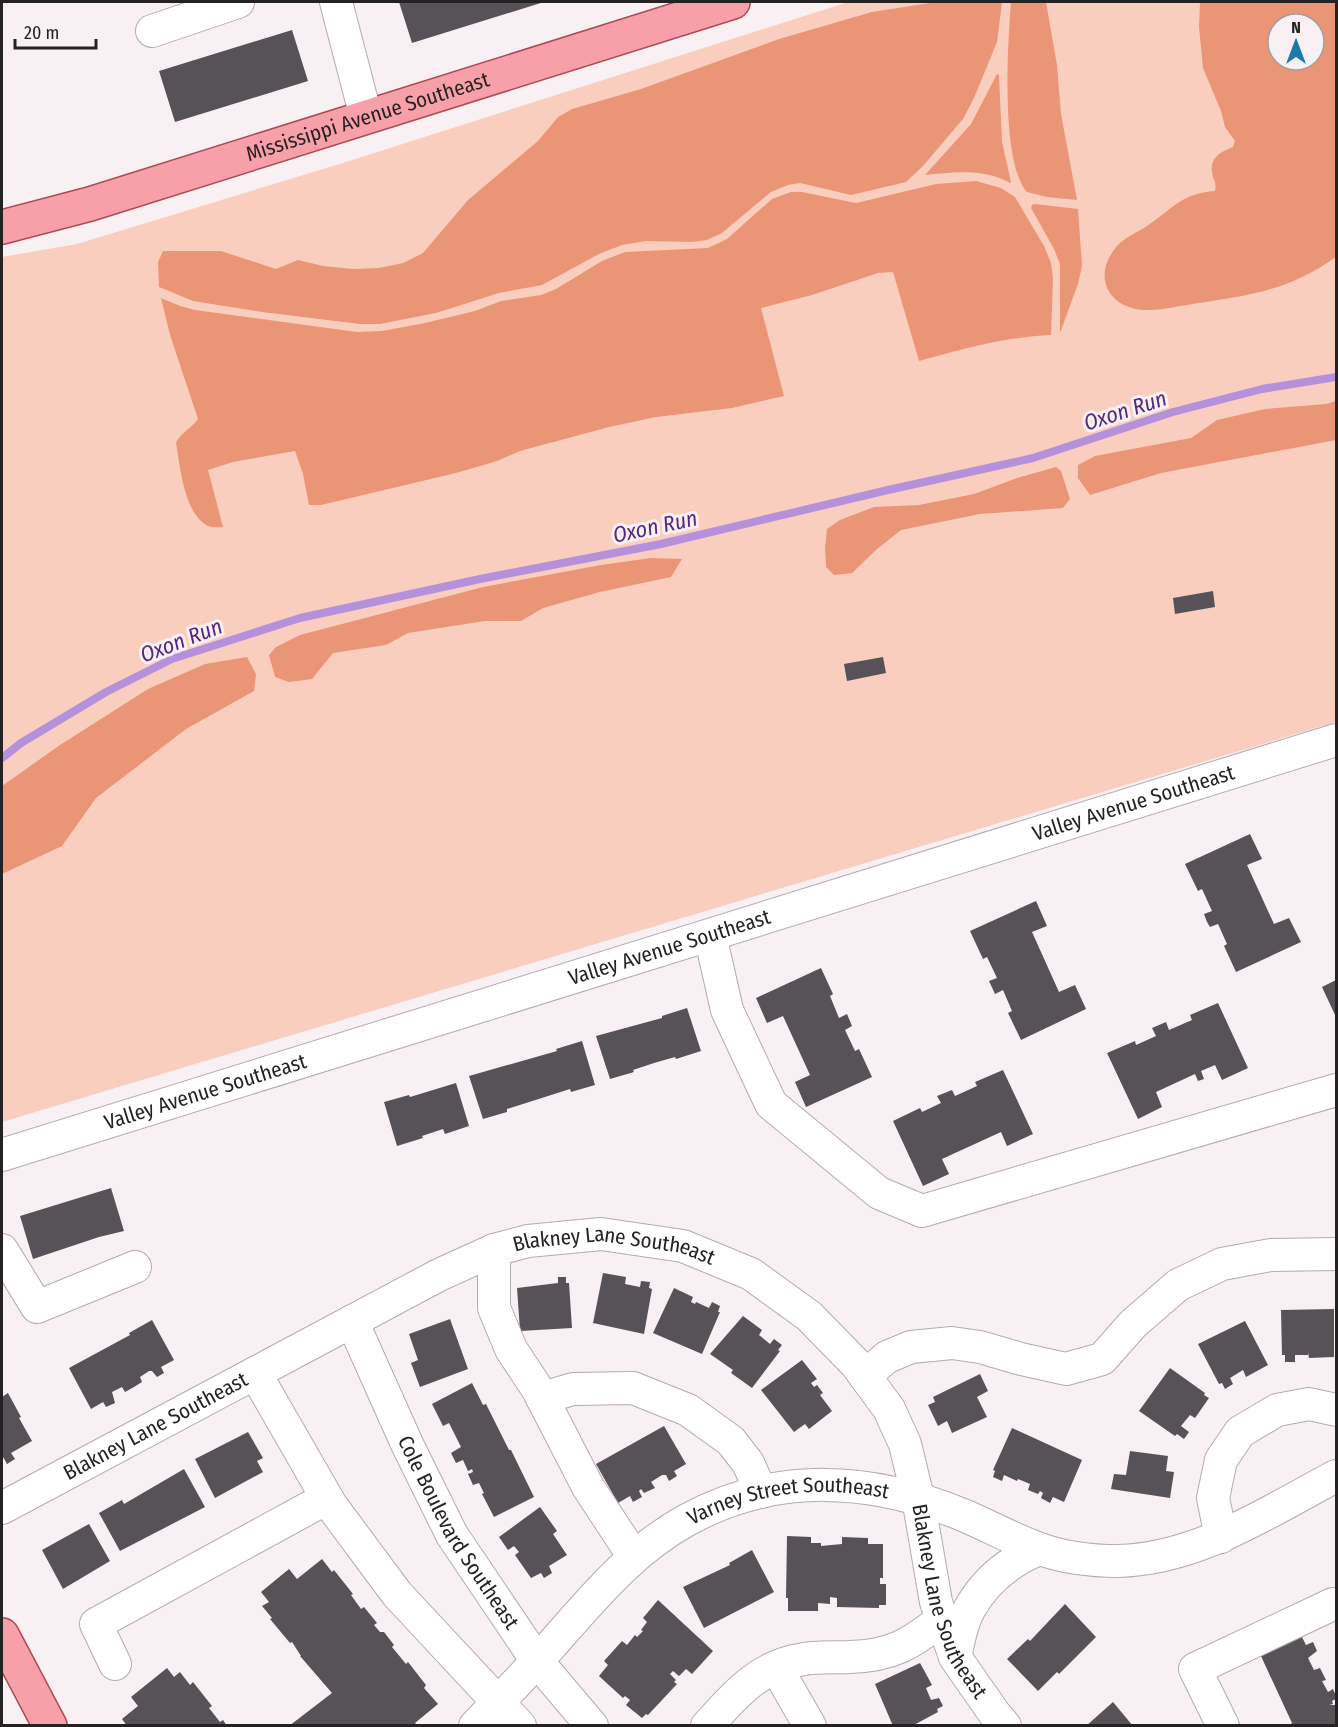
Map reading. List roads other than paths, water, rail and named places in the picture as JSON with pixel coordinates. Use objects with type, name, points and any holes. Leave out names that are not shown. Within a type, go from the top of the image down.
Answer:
[{"type":"main road","name":"Mississippi Avenue Southeast","points":[[2,227],[90,204],[733,2]]},
{"type":"main road","points":[[2,1635],[50,1725]]},
{"type":"street","points":[[152,32],[177,11],[238,2]]},
{"type":"street","points":[[336,2],[366,117]]},
{"type":"street","name":"Valley Avenue Southeast","points":[[2,1155],[1336,740]]},
{"type":"street","points":[[711,935],[727,1010],[771,1104],[879,1193],[922,1211],[1336,1090]]},
{"type":"street","name":"Blakney Lane Southeast","points":[[2,1508],[439,1275],[494,1250],[528,1241],[601,1234],[683,1246],[751,1274],[809,1316],[856,1364],[889,1409],[905,1444],[918,1498],[936,1602],[955,1657],[1005,1725]]},
{"type":"street","points":[[2,1250],[37,1307],[135,1267]]},
{"type":"street","points":[[494,1250],[495,1308],[511,1349],[542,1398],[588,1487],[634,1557]]},
{"type":"street","points":[[865,1376],[887,1357],[911,1347],[952,1343],[980,1347],[1066,1369],[1102,1359],[1133,1324],[1178,1285],[1222,1264],[1271,1255],[1336,1254]]},
{"type":"street","name":"Cole Boulevard Southeast","points":[[352,1321],[407,1444],[452,1535],[537,1661],[592,1725]]},
{"type":"street","points":[[255,1373],[327,1498],[397,1594],[520,1725]]},
{"type":"street","points":[[542,1398],[573,1389],[633,1388],[688,1410],[731,1441],[748,1463],[762,1492]]},
{"type":"street","points":[[1221,1537],[1213,1498],[1221,1460],[1240,1432],[1277,1410],[1309,1404],[1336,1410]]},
{"type":"street","name":"Varney Street Southeast","points":[[475,1725],[537,1661],[601,1589],[634,1557],[688,1519],[733,1500],[762,1492],[802,1486],[879,1488],[918,1498],[962,1514],[1040,1549],[1073,1558],[1119,1561],[1151,1558],[1191,1548],[1221,1537],[1336,1476]]},
{"type":"street","points":[[115,1664],[96,1624],[327,1498]]},
{"type":"street","points":[[955,1657],[969,1608],[998,1572],[1040,1549]]},
{"type":"street","points":[[1223,1725],[1195,1669],[1335,1607]]},
{"type":"street","points":[[707,1725],[748,1682],[776,1667],[798,1660],[872,1656],[888,1652],[916,1640],[942,1619]]},
{"type":"street","points":[[776,1667],[810,1725]]},
{"type":"waterway","name":"Oxon Run","points":[[2,758],[21,743],[106,692],[172,659],[300,618],[480,579],[661,544],[1033,458],[1173,412],[1262,389],[1336,377]]}]
